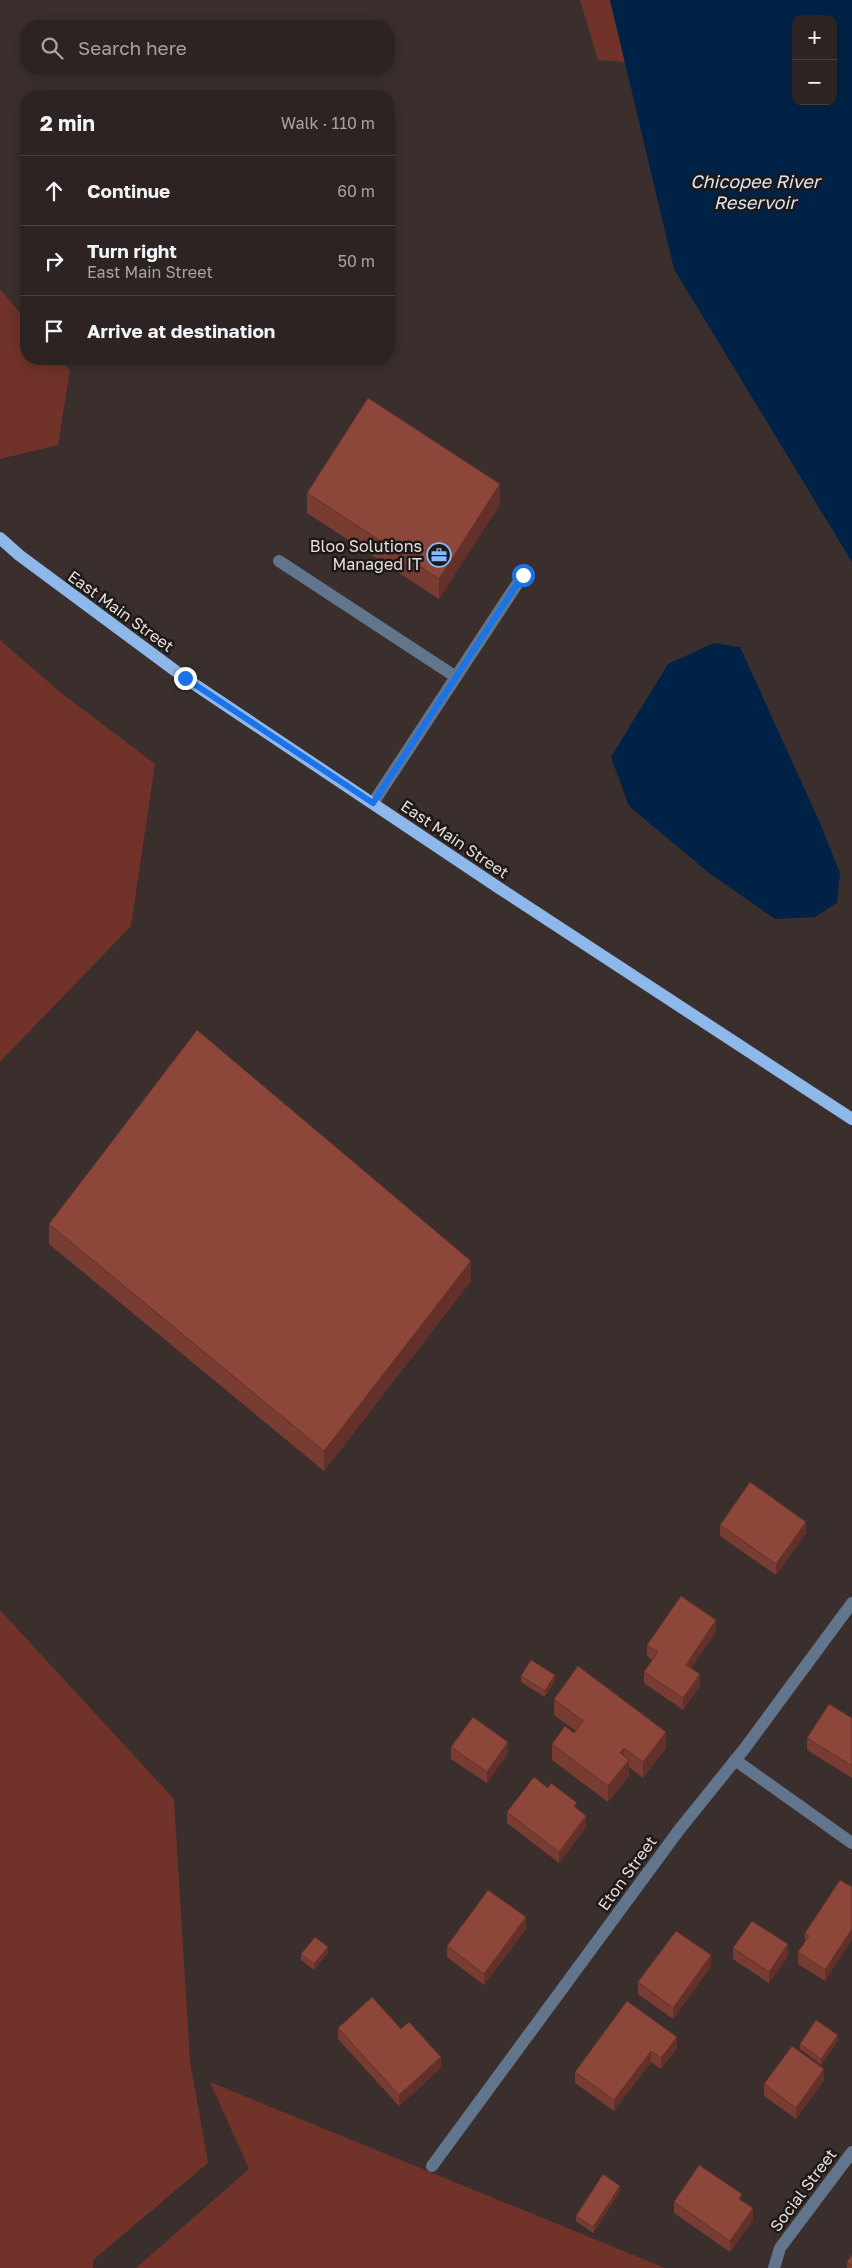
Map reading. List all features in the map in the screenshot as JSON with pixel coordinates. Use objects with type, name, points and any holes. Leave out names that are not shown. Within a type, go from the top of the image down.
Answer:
[{"type":"main road","name":"East Main Street","points":[[0,538],[19,555],[185,678],[852,1119]]},
{"type":"street","points":[[279,561],[456,677]]},
{"type":"street","points":[[373,803],[523,575]]},
{"type":"street","name":"Eton Street","points":[[432,2166],[679,1830],[735,1760],[852,1603]]},
{"type":"street","points":[[735,1760],[852,1842]]},
{"type":"street","name":"Social Street","points":[[774,2268],[780,2248],[852,2152]]},
{"type":"shaded area","points":[[580,0],[610,0],[625,62],[598,60]]},
{"type":"shaded area","points":[[0,289],[20,313],[20,365],[65,365],[70,370],[58,445],[0,459]]},
{"type":"shaded area","points":[[0,640],[60,692],[155,764],[131,926],[0,1062]]},
{"type":"shaded area","points":[[0,1610],[174,1799],[190,2061],[208,2163],[93,2260],[93,2268],[0,2268]]},
{"type":"shaded area","points":[[210,2082],[665,2268],[136,2268],[249,2169]]},
{"type":"water","name":"Chicopee River Reservoir","points":[[610,0],[852,0],[852,562],[674,269]]},
{"type":"water","points":[[714,643],[740,647],[820,823],[840,873],[837,903],[815,917],[775,919],[709,873],[629,806],[611,757],[668,664]]},
{"type":"building","points":[[368,398],[500,484],[439,579],[307,493]]},
{"type":"building","points":[[197,1030],[471,1261],[324,1451],[49,1224]]},
{"type":"building","points":[[750,1482],[806,1522],[776,1564],[720,1525]]},
{"type":"building","points":[[681,1596],[716,1620],[686,1665],[700,1674],[683,1698],[644,1672],[658,1652],[647,1645]]},
{"type":"building","points":[[531,1660],[555,1675],[545,1691],[521,1676]]},
{"type":"building","points":[[578,1666],[666,1732],[643,1762],[624,1748],[620,1753],[629,1760],[608,1786],[552,1744],[565,1726],[574,1733],[583,1721],[554,1699]]},
{"type":"building","points":[[829,1704],[852,1718],[852,1766],[807,1738]]},
{"type":"building","points":[[473,1717],[508,1742],[487,1772],[451,1747]]},
{"type":"building","points":[[534,1777],[548,1788],[551,1783],[577,1803],[574,1806],[586,1816],[559,1852],[507,1812]]},
{"type":"building","points":[[840,1880],[852,1887],[852,1929],[825,1970],[798,1952],[809,1936],[805,1933]]},
{"type":"building","points":[[488,1890],[526,1917],[484,1974],[447,1946]]},
{"type":"building","points":[[752,1921],[788,1944],[769,1972],[733,1948]]},
{"type":"building","points":[[676,1931],[711,1955],[673,2008],[638,1982]]},
{"type":"building","points":[[315,1937],[328,1947],[314,1964],[301,1954]]},
{"type":"building","points":[[372,1997],[401,2029],[409,2022],[441,2057],[399,2095],[338,2028]]},
{"type":"building","points":[[627,2001],[677,2037],[661,2058],[651,2051],[614,2100],[575,2072]]},
{"type":"building","points":[[816,2020],[838,2035],[821,2059],[800,2044]]},
{"type":"building","points":[[792,2046],[824,2069],[796,2108],[764,2084]]},
{"type":"building","points":[[699,2165],[742,2194],[739,2199],[753,2208],[730,2241],[674,2202]]},
{"type":"building","points":[[603,2174],[620,2186],[593,2227],[576,2216]]},
{"type":"building","points":[[852,2255],[852,2266],[847,2262]]},
{"type":"place","name":"Bloo Solutions Managed IT","points":[[439,555]]},
{"type":"route","points":[[185,678],[373,803],[523,575]]}]
